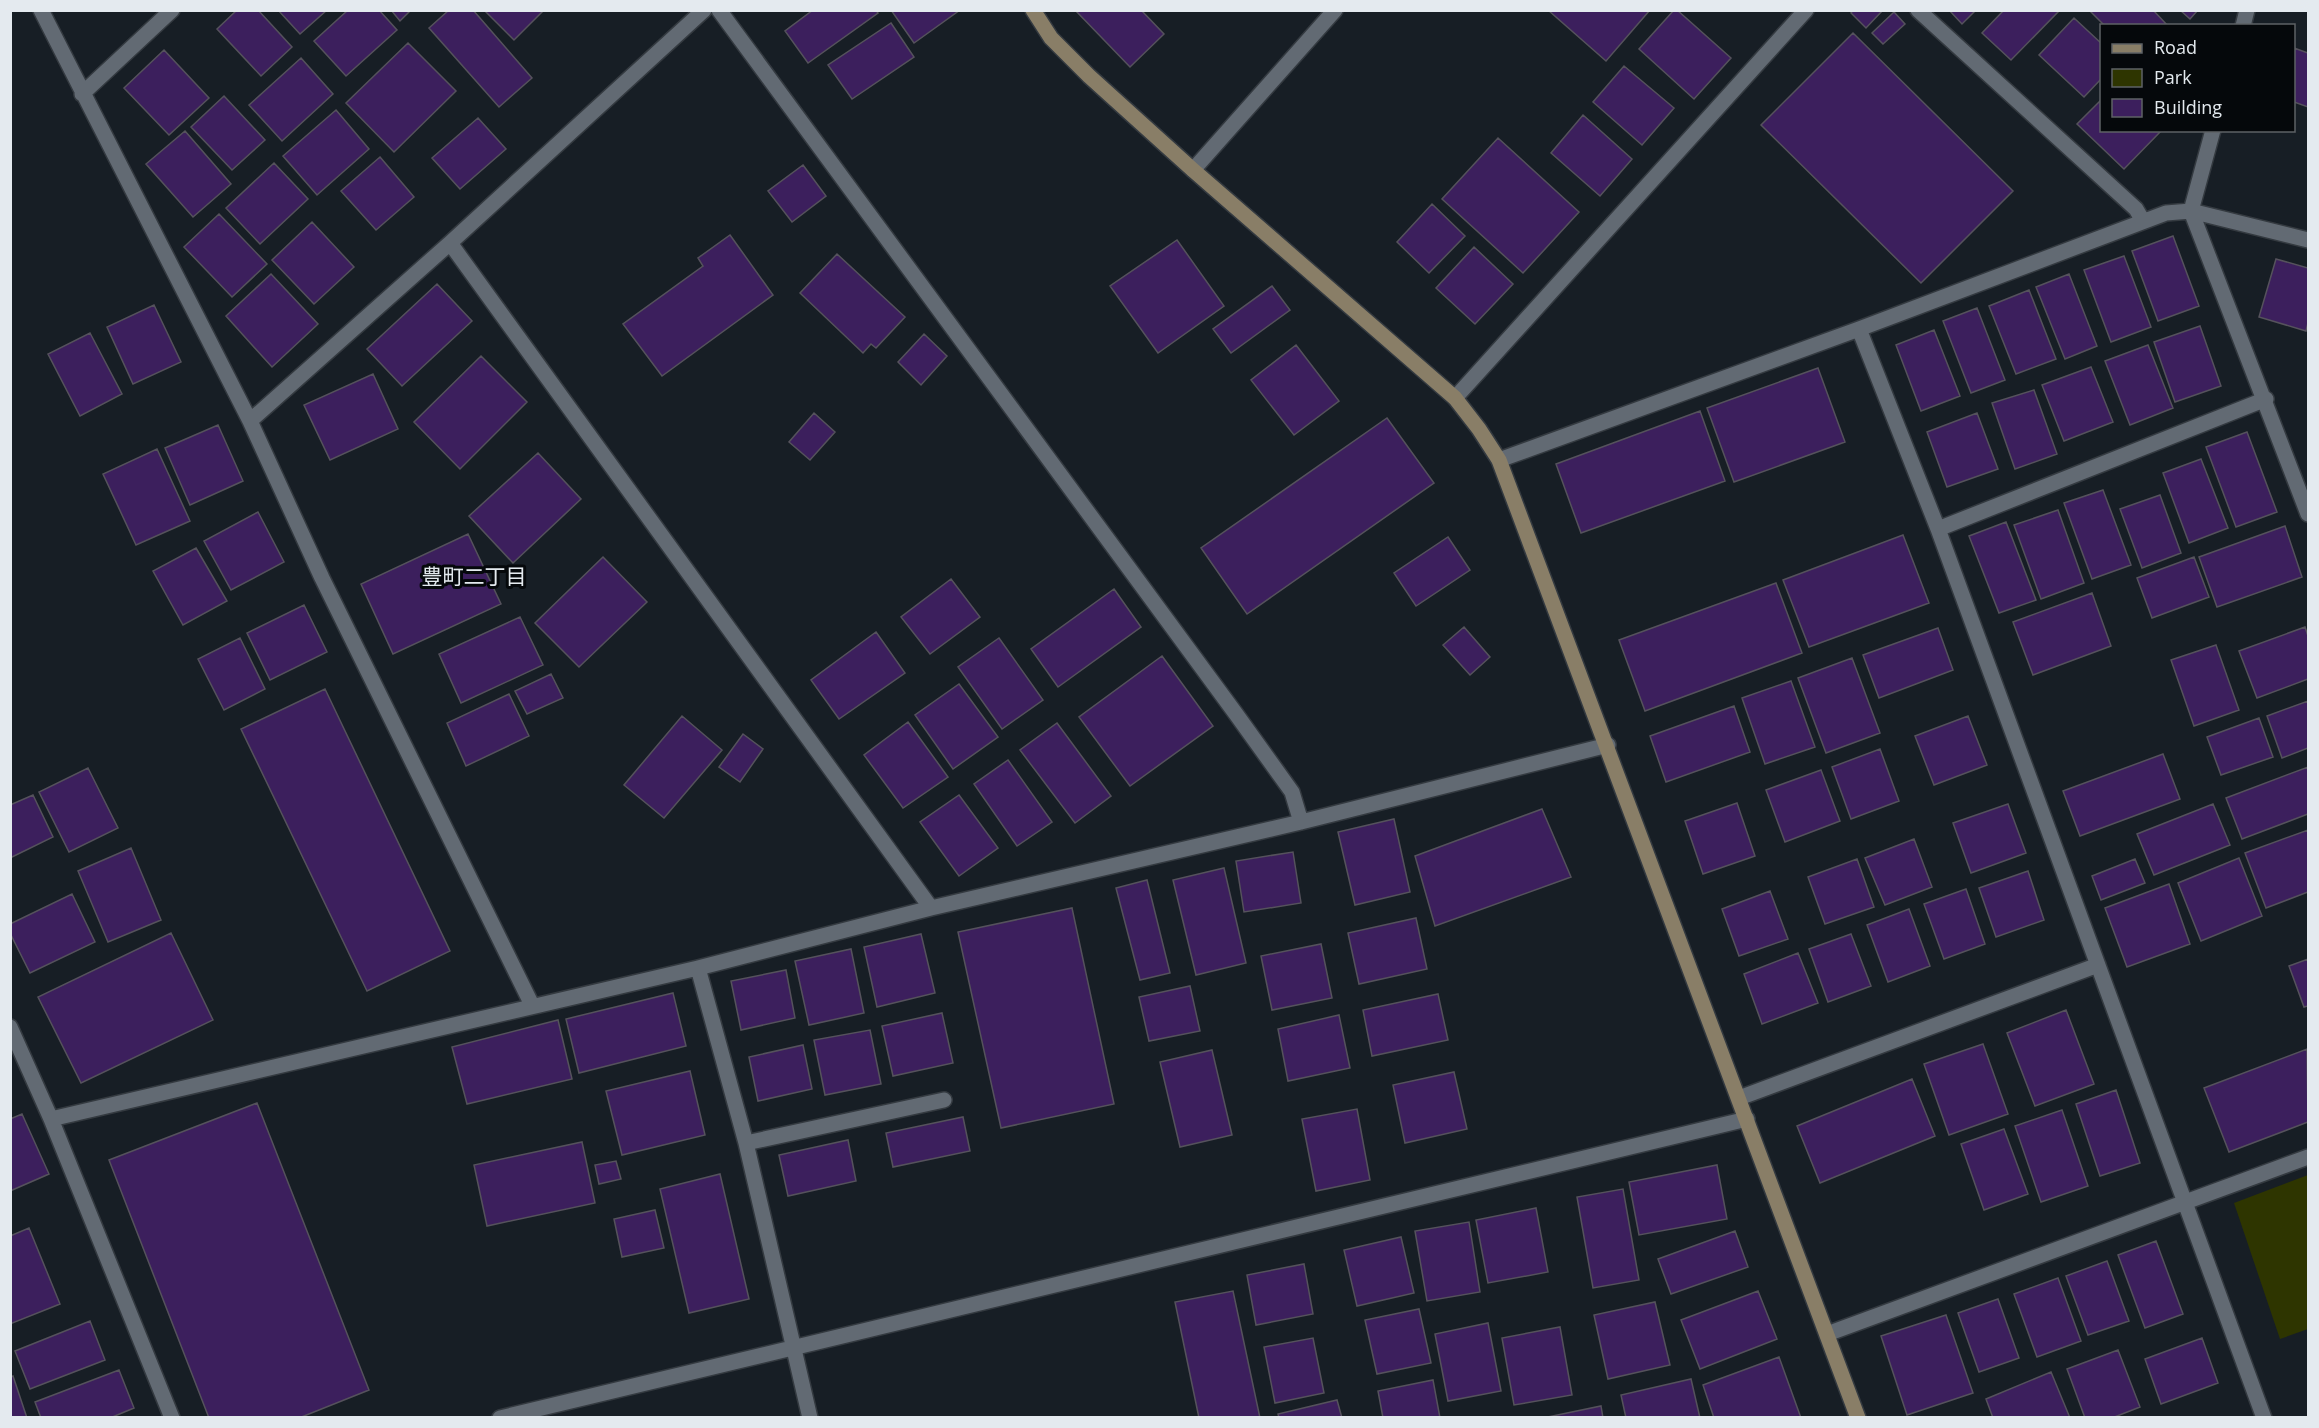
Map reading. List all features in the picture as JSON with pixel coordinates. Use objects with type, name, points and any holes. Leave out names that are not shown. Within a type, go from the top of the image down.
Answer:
[{"type":"street","points":[[41,10],[250,421],[322,578],[532,1005]]},
{"type":"street","points":[[82,94],[172,10]]},
{"type":"street","points":[[250,421],[450,243],[704,10]]},
{"type":"street","points":[[719,10],[1292,792],[1301,822]]},
{"type":"street","points":[[1033,10],[1051,38],[1066,54],[1193,170],[1455,398],[1499,460],[1608,745],[1858,1418]]},
{"type":"street","points":[[1193,170],[1335,10]]},
{"type":"street","points":[[1455,398],[1806,10]]},
{"type":"street","points":[[1918,10],[2136,209],[2143,221]]},
{"type":"street","points":[[2212,132],[2191,211],[2266,399],[2308,514]]},
{"type":"street","points":[[1499,460],[1859,330],[2166,213],[2191,211],[2308,240]]},
{"type":"street","points":[[450,243],[931,908]]},
{"type":"street","points":[[1859,330],[1938,529],[2264,1418]]},
{"type":"street","points":[[1938,529],[2266,399]]},
{"type":"street","points":[[51,1119],[698,968],[931,908],[1301,822],[1608,745]]},
{"type":"street","points":[[1739,1098],[2098,965]]},
{"type":"street","points":[[698,968],[746,1143],[810,1418]]},
{"type":"street","points":[[10,1027],[51,1119],[172,1418]]},
{"type":"street","points":[[746,1143],[944,1100]]},
{"type":"street","points":[[500,1418],[1747,1119]]},
{"type":"street","points":[[1827,1334],[2308,1157]]},
{"type":"green space","points":[[2308,1175],[2308,1329],[2280,1339],[2234,1203]]},
{"type":"building","points":[[237,10],[258,10],[292,47],[261,76],[217,29]]},
{"type":"building","points":[[278,10],[327,10],[300,34]]},
{"type":"building","points":[[348,10],[379,10],[397,30],[346,76],[314,41]]},
{"type":"building","points":[[391,10],[411,10],[400,21]]},
{"type":"building","points":[[449,10],[473,10],[532,78],[499,107],[429,28]]},
{"type":"building","points":[[484,10],[544,10],[514,40]]},
{"type":"building","points":[[813,10],[876,10],[878,13],[808,63],[785,31]]},
{"type":"building","points":[[891,10],[960,10],[914,43]]},
{"type":"building","points":[[1075,10],[1141,10],[1164,34],[1130,67]]},
{"type":"building","points":[[1548,10],[1650,10],[1606,61]]},
{"type":"building","points":[[1674,10],[1677,10],[1731,58],[1694,99],[1639,49]]},
{"type":"building","points":[[1853,10],[1883,10],[1866,28],[1851,13]]},
{"type":"building","points":[[1949,10],[1976,10],[1962,24]]},
{"type":"building","points":[[2004,10],[2056,10],[2058,12],[2011,60],[1982,33]]},
{"type":"building","points":[[2089,10],[2153,10],[2166,24],[2103,24]]},
{"type":"building","points":[[2180,10],[2198,10],[2190,19]]},
{"type":"building","points":[[1894,12],[1905,24],[1883,44],[1872,33]]},
{"type":"building","points":[[2074,18],[2100,42],[2100,80],[2084,97],[2039,55]]},
{"type":"building","points":[[891,23],[914,57],[852,99],[828,65]]},
{"type":"building","points":[[1853,33],[2013,191],[1921,283],[1761,125]]},
{"type":"building","points":[[408,43],[456,91],[394,152],[346,103]]},
{"type":"building","points":[[2295,48],[2308,53],[2308,107],[2295,102]]},
{"type":"building","points":[[164,50],[209,98],[169,135],[124,88]]},
{"type":"building","points":[[301,58],[333,94],[282,141],[249,105]]},
{"type":"building","points":[[1624,66],[1674,108],[1642,145],[1593,102]]},
{"type":"building","points":[[224,96],[265,140],[232,170],[191,127]]},
{"type":"building","points":[[2100,101],[2100,132],[2160,132],[2124,169],[2077,124]]},
{"type":"building","points":[[336,110],[369,149],[317,195],[283,156]]},
{"type":"building","points":[[1583,115],[1632,159],[1600,196],[1551,153]]},
{"type":"building","points":[[478,118],[506,149],[460,189],[432,158]]},
{"type":"building","points":[[185,131],[231,184],[193,217],[146,164]]},
{"type":"building","points":[[1498,138],[1579,212],[1523,273],[1442,199]]},
{"type":"building","points":[[380,157],[414,197],[376,230],[341,191]]},
{"type":"building","points":[[274,163],[308,199],[260,244],[226,208]]},
{"type":"building","points":[[803,165],[826,196],[792,222],[768,191]]},
{"type":"building","points":[[1432,204],[1465,236],[1429,273],[1397,242]]},
{"type":"building","points":[[219,214],[267,264],[232,297],[184,247]]},
{"type":"building","points":[[312,222],[354,267],[314,304],[272,260]]},
{"type":"building","points":[[730,235],[773,295],[662,376],[623,324],[703,266],[698,258]]},
{"type":"building","points":[[2173,236],[2199,306],[2158,321],[2132,251]]},
{"type":"building","points":[[1177,240],[1224,306],[1158,353],[1110,286]]},
{"type":"building","points":[[1474,247],[1513,284],[1475,324],[1436,288]]},
{"type":"building","points":[[837,254],[905,317],[876,348],[871,344],[863,353],[800,293]]},
{"type":"building","points":[[2124,256],[2151,327],[2111,342],[2084,270]]},
{"type":"building","points":[[2276,259],[2308,268],[2306,331],[2259,317]]},
{"type":"building","points":[[271,274],[318,324],[272,367],[226,316]]},
{"type":"building","points":[[2069,274],[2097,346],[2065,359],[2036,287]]},
{"type":"building","points":[[437,284],[472,321],[402,386],[367,349]]},
{"type":"building","points":[[1272,286],[1290,310],[1231,353],[1213,329]]},
{"type":"building","points":[[2029,290],[2056,359],[2016,374],[1989,306]]},
{"type":"building","points":[[154,305],[181,362],[133,384],[107,327]]},
{"type":"building","points":[[1977,308],[2005,380],[1971,393],[1943,321]]},
{"type":"building","points":[[2200,326],[2221,386],[2175,402],[2154,342]]},
{"type":"building","points":[[1934,330],[1960,396],[1921,411],[1896,345]]},
{"type":"building","points":[[90,333],[122,394],[80,416],[48,354]]},
{"type":"building","points":[[924,334],[947,356],[921,385],[898,362]]},
{"type":"building","points":[[1296,345],[1339,401],[1294,435],[1251,380]]},
{"type":"building","points":[[2148,345],[2173,408],[2130,425],[2105,361]]},
{"type":"building","points":[[481,356],[527,402],[460,469],[414,422]]},
{"type":"building","points":[[2091,367],[2113,422],[2064,441],[2042,385]]},
{"type":"building","points":[[1818,368],[1845,442],[1734,482],[1707,408]]},
{"type":"building","points":[[373,374],[398,429],[330,460],[304,405]]},
{"type":"building","points":[[2034,390],[2057,454],[2015,469],[1992,403]]},
{"type":"building","points":[[1700,411],[1725,481],[1581,533],[1556,464]]},
{"type":"building","points":[[814,413],[835,432],[810,460],[789,442]]},
{"type":"building","points":[[1977,413],[1998,469],[1947,487],[1927,432]]},
{"type":"building","points":[[1387,418],[1434,483],[1247,614],[1201,548]]},
{"type":"building","points":[[218,425],[243,481],[190,505],[165,448]]},
{"type":"building","points":[[2247,432],[2277,512],[2236,527],[2206,447]]},
{"type":"building","points":[[157,449],[190,521],[136,545],[103,474]]},
{"type":"building","points":[[538,453],[581,499],[513,563],[469,516]]},
{"type":"building","points":[[2201,459],[2228,528],[2189,543],[2163,473]]},
{"type":"building","points":[[2103,490],[2131,565],[2092,579],[2064,503]]},
{"type":"building","points":[[2160,495],[2181,553],[2142,568],[2120,509]]},
{"type":"building","points":[[2058,510],[2084,583],[2041,599],[2014,525]]},
{"type":"building","points":[[258,512],[284,562],[231,590],[204,541]]},
{"type":"building","points":[[2006,522],[2036,600],[1999,613],[1969,536]]},
{"type":"building","points":[[2285,526],[2302,577],[2217,607],[2199,557]]},
{"type":"building","points":[[468,534],[501,604],[393,654],[361,584]]},
{"type":"building","points":[[1903,535],[1929,603],[1809,647],[1783,580]]},
{"type":"building","points":[[1448,537],[1470,570],[1416,606],[1394,573]]},
{"type":"building","points":[[196,548],[227,601],[183,625],[153,571]]},
{"type":"building","points":[[603,557],[647,602],[579,667],[535,623]]},
{"type":"building","points":[[2194,557],[2209,597],[2152,618],[2137,578]]},
{"type":"building","points":[[951,579],[980,617],[930,654],[901,617]]},
{"type":"building","points":[[1776,583],[1802,653],[1645,711],[1619,640]]},
{"type":"building","points":[[1114,589],[1141,627],[1058,687],[1031,649]]},
{"type":"building","points":[[2092,593],[2111,646],[2033,675],[2013,622]]},
{"type":"building","points":[[304,605],[327,652],[270,680],[247,633]]},
{"type":"building","points":[[520,617],[543,665],[461,703],[439,654]]},
{"type":"building","points":[[1464,627],[1490,657],[1470,675],[1443,645]]},
{"type":"building","points":[[2305,627],[2308,636],[2308,679],[2257,698],[2239,651]]},
{"type":"building","points":[[1938,628],[1953,670],[1879,698],[1863,655]]},
{"type":"building","points":[[876,632],[905,673],[839,719],[811,680]]},
{"type":"building","points":[[240,638],[265,689],[224,710],[198,659]]},
{"type":"building","points":[[999,638],[1043,700],[1002,729],[958,667]]},
{"type":"building","points":[[2216,645],[2239,710],[2194,726],[2171,660]]},
{"type":"building","points":[[1162,656],[1213,726],[1130,786],[1079,717]]},
{"type":"building","points":[[1852,658],[1880,733],[1826,753],[1798,678]]},
{"type":"building","points":[[551,674],[563,698],[527,714],[515,691]]},
{"type":"building","points":[[1791,681],[1815,747],[1765,764],[1742,698]]},
{"type":"building","points":[[959,684],[998,737],[953,769],[915,715]]},
{"type":"building","points":[[325,689],[450,951],[367,991],[241,729]]},
{"type":"building","points":[[509,694],[529,736],[466,766],[447,723]]},
{"type":"building","points":[[2308,701],[2308,748],[2282,758],[2267,716]]},
{"type":"building","points":[[1734,706],[1750,752],[1666,782],[1650,736]]},
{"type":"building","points":[[682,716],[722,750],[664,818],[624,785]]},
{"type":"building","points":[[1968,716],[1987,765],[1934,785],[1915,736]]},
{"type":"building","points":[[2259,718],[2273,757],[2221,775],[2207,737]]},
{"type":"building","points":[[908,722],[948,777],[903,808],[864,755]]},
{"type":"building","points":[[1057,723],[1111,796],[1075,823],[1020,750]]},
{"type":"building","points":[[743,734],[763,749],[740,782],[719,767]]},
{"type":"building","points":[[1880,749],[1899,801],[1851,819],[1832,767]]},
{"type":"building","points":[[2163,754],[2180,799],[2080,836],[2063,791]]},
{"type":"building","points":[[1008,760],[1052,822],[1017,846],[974,784]]},
{"type":"building","points":[[2308,767],[2308,814],[2242,839],[2226,798]]},
{"type":"building","points":[[88,768],[118,828],[69,852],[39,792]]},
{"type":"building","points":[[1821,770],[1840,821],[1785,842],[1766,790]]},
{"type":"building","points":[[33,795],[53,837],[10,858],[10,805]]},
{"type":"building","points":[[959,795],[998,848],[959,876],[920,822]]},
{"type":"building","points":[[1737,803],[1755,856],[1703,874],[1685,821]]},
{"type":"building","points":[[2008,804],[2026,853],[1971,873],[1953,823]]},
{"type":"building","points":[[2213,804],[2230,845],[2154,875],[2137,834]]},
{"type":"building","points":[[1542,809],[1571,877],[1435,926],[1415,856]]},
{"type":"building","points":[[1394,819],[1410,892],[1355,905],[1338,832]]},
{"type":"building","points":[[2308,830],[2308,892],[2266,908],[2245,853]]},
{"type":"building","points":[[1914,839],[1932,887],[1885,905],[1865,858]]},
{"type":"building","points":[[131,848],[161,920],[108,942],[78,871]]},
{"type":"building","points":[[1293,852],[1301,903],[1244,912],[1236,861]]},
{"type":"building","points":[[2239,858],[2262,916],[2201,941],[2178,883]]},
{"type":"building","points":[[1857,859],[1874,907],[1825,924],[1808,877]]},
{"type":"building","points":[[2135,859],[2145,883],[2101,900],[2092,876]]},
{"type":"building","points":[[1224,868],[1246,963],[1196,975],[1173,880]]},
{"type":"building","points":[[2028,871],[2044,920],[1996,937],[1979,888]]},
{"type":"building","points":[[1147,880],[1170,973],[1140,980],[1116,888]]},
{"type":"building","points":[[2169,884],[2190,944],[2127,967],[2105,908]]},
{"type":"building","points":[[1966,889],[1985,944],[1944,959],[1924,904]]},
{"type":"building","points":[[1770,891],[1788,939],[1739,956],[1722,909]]},
{"type":"building","points":[[72,894],[95,942],[30,973],[10,933],[10,924]]},
{"type":"building","points":[[1072,908],[1114,1104],[1001,1128],[958,932]]},
{"type":"building","points":[[1909,909],[1930,966],[1888,982],[1867,925]]},
{"type":"building","points":[[1416,918],[1427,969],[1359,984],[1348,933]]},
{"type":"building","points":[[171,933],[213,1020],[81,1083],[38,997]]},
{"type":"building","points":[[921,934],[935,993],[877,1007],[864,947]]},
{"type":"building","points":[[1851,934],[1871,986],[1828,1002],[1809,949]]},
{"type":"building","points":[[1321,944],[1332,998],[1272,1010],[1261,956]]},
{"type":"building","points":[[851,949],[864,1013],[809,1025],[795,961]]},
{"type":"building","points":[[1798,953],[1818,1003],[1762,1024],[1744,974]]},
{"type":"building","points":[[2308,959],[2308,1006],[2304,1007],[2289,966]]},
{"type":"building","points":[[786,970],[795,1018],[741,1030],[731,981]]},
{"type":"building","points":[[1190,986],[1200,1031],[1149,1041],[1139,997]]},
{"type":"building","points":[[673,993],[686,1046],[579,1073],[566,1019]]},
{"type":"building","points":[[1438,994],[1448,1040],[1372,1056],[1363,1010]]},
{"type":"building","points":[[2066,1010],[2094,1084],[2035,1106],[2007,1033]]},
{"type":"building","points":[[942,1013],[953,1063],[893,1076],[882,1026]]},
{"type":"building","points":[[1339,1015],[1350,1068],[1288,1081],[1278,1029]]},
{"type":"building","points":[[558,1020],[572,1079],[467,1104],[452,1047]]},
{"type":"building","points":[[870,1030],[881,1084],[825,1095],[814,1040]]},
{"type":"building","points":[[1983,1044],[2008,1114],[1949,1135],[1924,1064]]},
{"type":"building","points":[[803,1045],[812,1089],[758,1101],[749,1057]]},
{"type":"building","points":[[2307,1049],[2308,1122],[2229,1152],[2204,1088]]},
{"type":"building","points":[[1212,1050],[1232,1135],[1180,1147],[1160,1062]]},
{"type":"building","points":[[690,1071],[705,1135],[622,1155],[606,1091]]},
{"type":"building","points":[[1454,1072],[1467,1129],[1405,1143],[1393,1085]]},
{"type":"building","points":[[1912,1079],[1935,1136],[1820,1183],[1797,1126]]},
{"type":"building","points":[[2116,1090],[2140,1163],[2100,1176],[2076,1104]]},
{"type":"building","points":[[257,1103],[369,1390],[299,1418],[209,1418],[109,1160]]},
{"type":"building","points":[[1357,1109],[1370,1180],[1316,1191],[1302,1119]]},
{"type":"building","points":[[2062,1110],[2088,1186],[2041,1202],[2015,1126]]},
{"type":"building","points":[[22,1114],[49,1174],[10,1191],[10,1119]]},
{"type":"building","points":[[963,1117],[970,1151],[893,1167],[886,1133]]},
{"type":"building","points":[[2004,1129],[2028,1194],[1984,1210],[1961,1144]]},
{"type":"building","points":[[848,1140],[856,1181],[788,1196],[779,1155]]},
{"type":"building","points":[[582,1142],[595,1203],[487,1226],[474,1165]]},
{"type":"building","points":[[616,1161],[621,1179],[599,1184],[595,1165]]},
{"type":"building","points":[[1717,1165],[1727,1219],[1639,1235],[1629,1182]]},
{"type":"building","points":[[720,1174],[749,1299],[689,1313],[660,1189]]},
{"type":"building","points":[[1623,1189],[1639,1280],[1593,1288],[1577,1197]]},
{"type":"building","points":[[1536,1208],[1548,1272],[1488,1283],[1476,1220]]},
{"type":"building","points":[[655,1210],[664,1248],[622,1257],[614,1219]]},
{"type":"building","points":[[1469,1222],[1480,1292],[1427,1301],[1415,1231]]},
{"type":"building","points":[[29,1228],[60,1304],[10,1324],[10,1236]]},
{"type":"building","points":[[1735,1231],[1748,1267],[1671,1294],[1658,1259]]},
{"type":"building","points":[[1401,1237],[1414,1293],[1357,1306],[1344,1250]]},
{"type":"building","points":[[2156,1241],[2183,1314],[2145,1328],[2118,1255]]},
{"type":"building","points":[[2107,1261],[2129,1321],[2088,1335],[2066,1276]]},
{"type":"building","points":[[1304,1264],[1313,1314],[1256,1325],[1247,1275]]},
{"type":"building","points":[[2058,1278],[2081,1341],[2037,1357],[2014,1294]]},
{"type":"building","points":[[1233,1291],[1260,1418],[1199,1418],[1175,1302]]},
{"type":"building","points":[[1758,1291],[1777,1339],[1700,1369],[1681,1320]]},
{"type":"building","points":[[1998,1299],[2019,1358],[1979,1372],[1958,1313]]},
{"type":"building","points":[[1655,1302],[1670,1365],[1608,1379],[1594,1315]]},
{"type":"building","points":[[1419,1309],[1431,1363],[1377,1374],[1365,1320]]},
{"type":"building","points":[[1946,1315],[1973,1393],[1907,1415],[1881,1336]]},
{"type":"building","points":[[90,1321],[105,1360],[30,1389],[15,1351]]},
{"type":"building","points":[[1488,1323],[1501,1391],[1448,1401],[1435,1334]]},
{"type":"building","points":[[1560,1327],[1572,1395],[1514,1405],[1502,1338]]},
{"type":"building","points":[[1313,1338],[1324,1393],[1275,1403],[1264,1347]]},
{"type":"building","points":[[2202,1338],[2218,1383],[2161,1404],[2145,1359]]},
{"type":"building","points":[[2118,1350],[2140,1407],[2112,1418],[2085,1418],[2067,1369]]},
{"type":"building","points":[[1779,1357],[1801,1418],[1714,1418],[1703,1385]]},
{"type":"building","points":[[119,1370],[134,1408],[110,1418],[41,1418],[35,1402]]},
{"type":"building","points":[[2051,1372],[2070,1418],[1993,1418],[1986,1399]]},
{"type":"building","points":[[13,1376],[27,1418],[10,1418],[10,1377]]},
{"type":"building","points":[[1691,1379],[1700,1418],[1626,1418],[1621,1395]]},
{"type":"building","points":[[1433,1380],[1440,1418],[1383,1418],[1378,1391]]},
{"type":"building","points":[[1337,1400],[1342,1418],[1279,1418],[1278,1414]]},
{"type":"building","points":[[1601,1406],[1603,1418],[1543,1418]]},
{"type":"district","name":"豊町二丁目","points":[[474,576]]}]
